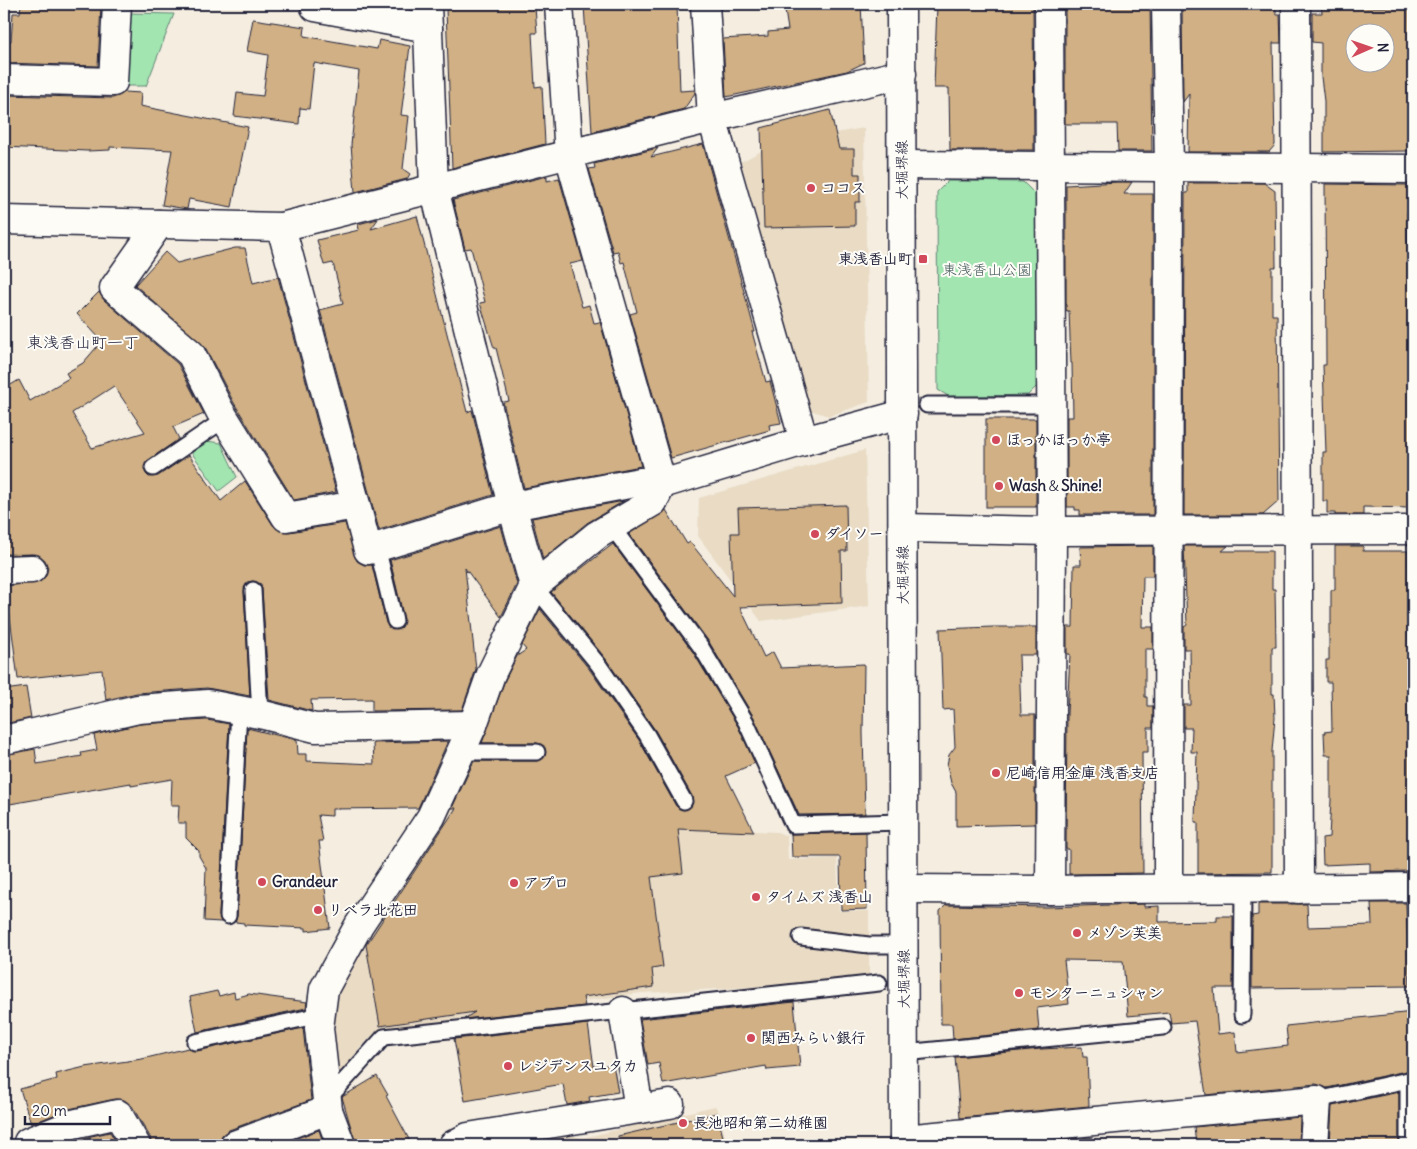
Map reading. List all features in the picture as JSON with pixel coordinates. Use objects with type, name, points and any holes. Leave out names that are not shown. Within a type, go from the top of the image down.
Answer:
[{"type":"street","points":[[4,78],[113,82],[117,4]]},
{"type":"street","points":[[341,1145],[327,1105],[319,1028],[324,989],[359,925],[430,817],[473,725],[491,674],[534,586],[557,565],[612,527],[653,502],[662,484],[569,155],[559,4]]},
{"type":"street","points":[[705,4],[712,118],[804,441]]},
{"type":"street","name":"大堀堺線","points":[[901,4],[902,165],[915,410],[903,528],[904,1142]]},
{"type":"street","points":[[1049,4],[1052,531],[1050,890]]},
{"type":"street","points":[[1166,4],[1169,167],[1168,887]]},
{"type":"street","points":[[1296,4],[1299,889]]},
{"type":"street","points":[[314,8],[427,16],[434,188],[512,506],[534,586]]},
{"type":"street","points":[[4,220],[281,227],[712,118],[902,74]]},
{"type":"street","points":[[902,165],[1413,169]]},
{"type":"street","points":[[159,224],[114,288],[191,354],[225,419],[286,517],[356,505]]},
{"type":"street","points":[[281,227],[368,550],[512,506],[640,482],[662,484],[915,410]]},
{"type":"street","points":[[903,528],[1052,531],[1413,530]]},
{"type":"street","points":[[4,570],[32,569]]},
{"type":"street","points":[[4,740],[138,710],[208,704],[315,728],[473,725]]},
{"type":"street","points":[[904,890],[1413,887]]},
{"type":"street","points":[[623,1011],[639,1109]]},
{"type":"street","points":[[904,1142],[1317,1100],[1314,1145]]},
{"type":"street","points":[[453,1145],[468,1136],[510,1138],[639,1109],[670,1104]]},
{"type":"street","points":[[234,1145],[327,1105]]},
{"type":"street","points":[[28,1142],[73,1124],[118,1114],[136,1145]]},
{"type":"lane","points":[[915,410],[1050,405]]},
{"type":"lane","points":[[153,468],[225,419]]},
{"type":"lane","points":[[612,527],[701,647],[746,722],[793,825],[902,822]]},
{"type":"lane","points":[[377,547],[395,621]]},
{"type":"lane","points":[[534,586],[598,664],[647,735],[684,801]]},
{"type":"lane","points":[[228,916],[249,712],[253,590]]},
{"type":"lane","points":[[460,752],[537,752]]},
{"type":"lane","points":[[1242,1014],[1243,888]]},
{"type":"lane","points":[[801,937],[870,945],[904,945]]},
{"type":"lane","points":[[327,1105],[384,1037],[879,982]]},
{"type":"lane","points":[[195,1042],[320,1015]]},
{"type":"lane","points":[[904,1053],[1163,1027]]},
{"type":"lane","points":[[1317,1100],[1408,1080],[1408,1145]]},
{"type":"shaded area","points":[[864,128],[869,402],[829,416],[810,410],[741,162],[774,144]]},
{"type":"shaded area","points":[[865,450],[869,606],[761,621],[698,536],[699,498]]},
{"type":"shaded area","points":[[455,796],[604,800],[681,827],[777,832],[787,836],[788,860],[837,858],[839,911],[869,911],[869,981],[641,993],[378,1030],[360,1048],[335,1080],[331,1077],[334,989]]},
{"type":"shaded area","name":"長池昭和第二幼稚園","points":[[715,1106],[719,1112],[727,1145],[531,1145],[534,1141],[563,1134],[583,1138]]},
{"type":"green space","points":[[130,13],[174,14],[146,86],[126,86]]},
{"type":"green space","name":"東浅香山公園","points":[[948,181],[1023,182],[1036,195],[1038,385],[1028,395],[950,397],[938,390],[937,192]]},
{"type":"green space","points":[[206,441],[221,443],[237,477],[219,491],[191,452]]},
{"type":"building","points":[[21,4],[101,4],[98,66],[4,63],[4,41],[11,41],[13,13],[20,13]]},
{"type":"building","points":[[454,4],[526,4],[526,8],[535,7],[537,33],[532,33],[535,87],[542,86],[545,144],[452,168],[446,9],[454,8]]},
{"type":"building","points":[[631,4],[631,8],[677,5],[680,91],[695,90],[695,93],[684,109],[592,132],[584,5]]},
{"type":"building","points":[[784,4],[861,4],[864,63],[847,71],[726,97],[723,39],[768,36],[768,32],[788,30]]},
{"type":"building","points":[[937,4],[1033,4],[1034,150],[950,150],[949,88],[934,88]]},
{"type":"building","points":[[1065,4],[1150,4],[1152,151],[1118,151],[1117,124],[1065,124]]},
{"type":"building","points":[[1182,4],[1276,4],[1276,14],[1280,14],[1281,43],[1273,43],[1275,145],[1269,152],[1188,152],[1189,94],[1183,102]]},
{"type":"building","points":[[1321,4],[1366,4],[1366,7],[1410,7],[1411,43],[1413,43],[1410,151],[1324,152],[1321,43],[1312,42],[1312,13],[1322,13]]},
{"type":"building","points":[[253,19],[305,27],[304,36],[377,49],[379,40],[410,46],[401,115],[409,116],[403,169],[410,174],[407,179],[355,192],[351,145],[359,71],[314,63],[309,109],[300,108],[299,124],[234,116],[237,93],[263,96],[268,55],[247,51]]},
{"type":"building","points":[[125,92],[141,93],[140,106],[248,127],[232,207],[189,199],[187,209],[162,205],[172,150],[110,147],[110,150],[87,151],[4,147],[4,95],[113,98]]},
{"type":"building","name":"ココス","points":[[830,110],[839,149],[854,149],[854,174],[860,174],[860,202],[855,202],[855,226],[764,228],[761,128]]},
{"type":"building","points":[[703,144],[755,332],[752,332],[766,382],[770,381],[781,423],[769,425],[770,430],[671,458],[630,314],[637,312],[624,262],[621,263],[618,251],[613,252],[589,169],[595,168],[594,164],[658,148],[651,157]]},
{"type":"building","points":[[547,176],[547,181],[559,178],[583,261],[570,264],[582,307],[589,305],[594,323],[600,322],[641,466],[524,488],[503,402],[509,401],[496,348],[494,348],[480,303],[485,302],[471,248],[465,249],[453,200]]},
{"type":"building","points":[[1132,182],[1124,194],[1153,194],[1153,515],[1080,515],[1080,510],[1075,510],[1075,507],[1067,507],[1067,417],[1073,417],[1069,311],[1066,311],[1066,185]]},
{"type":"building","points":[[1188,183],[1264,183],[1275,191],[1276,267],[1272,267],[1272,315],[1277,315],[1279,501],[1263,515],[1184,515],[1185,193],[1188,193]]},
{"type":"building","points":[[1325,184],[1409,185],[1413,188],[1413,211],[1407,212],[1408,283],[1413,283],[1412,399],[1410,399],[1413,508],[1363,507],[1363,515],[1335,515],[1335,513],[1327,513],[1327,501],[1323,501],[1323,452],[1326,452],[1323,365],[1326,365]]},
{"type":"building","points":[[417,216],[467,412],[472,410],[493,495],[379,530],[320,310],[343,304],[333,263],[324,265],[317,240],[359,230],[358,224],[378,219],[371,229]]},
{"type":"building","points":[[235,248],[245,248],[253,283],[278,277],[336,492],[294,500],[234,403],[205,347],[135,285],[165,252],[177,263]]},
{"type":"building","points":[[99,292],[104,300],[178,364],[204,414],[173,427],[179,439],[147,461],[144,468],[146,474],[149,477],[158,476],[189,455],[221,501],[245,481],[273,525],[280,531],[289,532],[345,523],[357,561],[364,565],[372,565],[386,623],[392,630],[401,628],[404,619],[390,560],[501,526],[517,584],[501,617],[465,568],[476,669],[462,710],[372,711],[372,699],[311,700],[312,711],[269,700],[262,589],[261,584],[253,581],[247,582],[244,591],[250,696],[207,688],[137,693],[106,700],[102,670],[18,679],[6,586],[40,582],[46,576],[48,568],[45,560],[39,555],[4,554],[4,389],[19,380],[30,401],[69,378],[66,373],[83,363],[102,341],[77,314]],"holes":[[[114,386],[145,432],[92,448],[72,413]]]},
{"type":"building","points":[[986,419],[1036,419],[1036,507],[986,507]]},
{"type":"building","points":[[624,501],[587,523],[543,559],[532,518]]},
{"type":"building","points":[[846,505],[847,551],[841,551],[842,603],[740,607],[764,657],[773,652],[781,668],[864,664],[865,814],[799,815],[754,718],[709,642],[629,534],[666,510],[687,544],[690,542],[733,596],[731,533],[739,533],[738,508]]},
{"type":"building","points":[[613,544],[693,652],[738,726],[755,763],[726,776],[754,832],[678,829],[683,873],[651,877],[663,967],[652,969],[654,987],[583,997],[585,1006],[464,1019],[475,1012],[380,1026],[366,945],[456,808],[452,808],[474,761],[537,761],[545,756],[545,748],[537,743],[482,743],[505,680],[517,656],[526,650],[522,645],[540,609],[590,670],[639,740],[676,806],[684,810],[692,805],[692,796],[655,730],[605,658],[551,592]]},
{"type":"building","points":[[1153,546],[1153,576],[1143,576],[1142,627],[1153,627],[1153,649],[1145,649],[1145,697],[1147,697],[1147,706],[1153,706],[1153,728],[1148,728],[1148,752],[1142,752],[1143,873],[1069,874],[1069,849],[1066,849],[1067,714],[1070,654],[1067,654],[1067,627],[1073,627],[1074,565],[1081,565],[1080,547]]},
{"type":"building","points":[[1184,546],[1228,546],[1222,551],[1272,551],[1272,589],[1275,589],[1276,647],[1272,647],[1272,694],[1274,694],[1275,718],[1272,751],[1272,872],[1198,873],[1198,822],[1195,822],[1197,752],[1191,752],[1192,728],[1184,728],[1184,705],[1191,705],[1190,649],[1184,649],[1184,627],[1187,625]]},
{"type":"building","points":[[1335,546],[1363,546],[1363,551],[1408,551],[1409,590],[1412,590],[1413,613],[1407,613],[1413,714],[1410,714],[1409,871],[1370,872],[1370,863],[1323,865],[1322,838],[1329,837],[1331,800],[1331,755],[1325,755],[1324,732],[1332,731],[1331,682],[1326,682],[1326,660],[1329,660],[1331,590],[1335,590]]},
{"type":"building","points":[[1036,627],[1036,655],[1019,655],[1021,715],[1035,715],[1035,824],[956,826],[956,792],[951,783],[947,765],[949,755],[955,747],[953,709],[943,710],[940,629]]},
{"type":"building","points":[[26,687],[31,718],[4,724],[4,690]]},
{"type":"building","points":[[207,720],[229,724],[219,916],[221,922],[204,921],[206,868],[199,856],[199,851],[186,838],[186,823],[178,823],[179,805],[171,805],[172,779],[131,786],[131,783],[4,805],[4,755],[35,749],[37,764],[82,756],[81,753],[97,750],[94,735],[140,724]]},
{"type":"building","points":[[247,728],[297,740],[298,754],[306,754],[306,761],[374,764],[373,743],[448,741],[418,808],[332,809],[332,816],[318,815],[323,841],[319,841],[330,928],[306,931],[306,928],[244,925],[244,923],[235,922],[237,916]]},
{"type":"building","points":[[866,832],[867,909],[841,910],[840,857],[792,857],[791,834]]},
{"type":"building","points":[[1371,903],[1406,903],[1410,986],[1252,988],[1252,916],[1258,915],[1258,904],[1307,904],[1308,927],[1372,925]]},
{"type":"building","points":[[1144,904],[1144,907],[1159,906],[1159,922],[1217,921],[1217,916],[1233,916],[1233,988],[1214,988],[1218,1034],[1235,1032],[1237,1052],[1288,1046],[1286,1026],[1413,1012],[1413,1073],[1406,1071],[1327,1088],[1316,1084],[1206,1095],[1195,1021],[1171,1023],[1169,1012],[1128,1016],[1123,961],[1064,960],[1069,1004],[1037,1008],[1039,1030],[953,1039],[952,1024],[941,1024],[940,911],[946,905],[1046,907]]},
{"type":"building","points":[[217,991],[219,996],[234,992],[235,998],[249,994],[307,1002],[306,1008],[197,1032],[190,997]]},
{"type":"building","points":[[794,1002],[800,1067],[767,1070],[766,1066],[663,1084],[659,1063],[648,1065],[640,1019]]},
{"type":"building","points":[[588,1024],[594,1067],[613,1064],[618,1092],[589,1097],[590,1101],[567,1105],[563,1084],[465,1101],[454,1039]]},
{"type":"building","points":[[303,1028],[311,1100],[229,1130],[222,1135],[219,1145],[152,1145],[150,1137],[132,1106],[124,1100],[115,1099],[69,1109],[31,1124],[20,1089],[57,1079],[56,1074],[85,1067],[142,1059],[188,1048],[197,1051]]},
{"type":"building","points":[[1082,1047],[1083,1057],[1087,1057],[1089,1106],[960,1118],[955,1057]]},
{"type":"building","points":[[377,1076],[412,1145],[356,1145],[342,1097]]},
{"type":"building","points":[[1399,1092],[1399,1145],[1330,1145],[1332,1106]]},
{"type":"building","points":[[717,1113],[725,1145],[619,1145],[618,1136]]},
{"type":"building","points":[[1300,1117],[1299,1145],[1196,1145],[1194,1127]]},
{"type":"building","points":[[319,1130],[324,1145],[278,1145]]},
{"type":"building","points":[[110,1132],[118,1145],[62,1145],[78,1139]]},
{"type":"building","points":[[1091,1137],[1092,1145],[1042,1145],[1042,1142]]},
{"type":"place","name":"ココス","points":[[811,188]]},
{"type":"place","name":"東浅香山町","points":[[923,259]]},
{"type":"place","name":"ほっかほっか亭","points":[[996,440]]},
{"type":"place","name":"Wash＆Shine!","points":[[999,486]]},
{"type":"place","name":"ダイソー","points":[[815,534]]},
{"type":"place","name":"尼崎信用金庫 浅香支店","points":[[996,773]]},
{"type":"place","name":"Grandeur","points":[[262,882]]},
{"type":"place","name":"アプロ","points":[[514,883]]},
{"type":"place","name":"タイムズ 浅香山","points":[[756,897]]},
{"type":"place","name":"リベラ北花田","points":[[318,910]]},
{"type":"place","name":"メゾン芙美","points":[[1077,933]]},
{"type":"place","name":"モンターニュシャン","points":[[1019,993]]},
{"type":"place","name":"関西みらい銀行","points":[[751,1038]]},
{"type":"place","name":"レジデンスユタカ","points":[[508,1066]]},
{"type":"place","name":"長池昭和第二幼稚園","points":[[683,1123]]},
{"type":"district","name":"東浅香山町一丁","points":[[83,342]]}]
